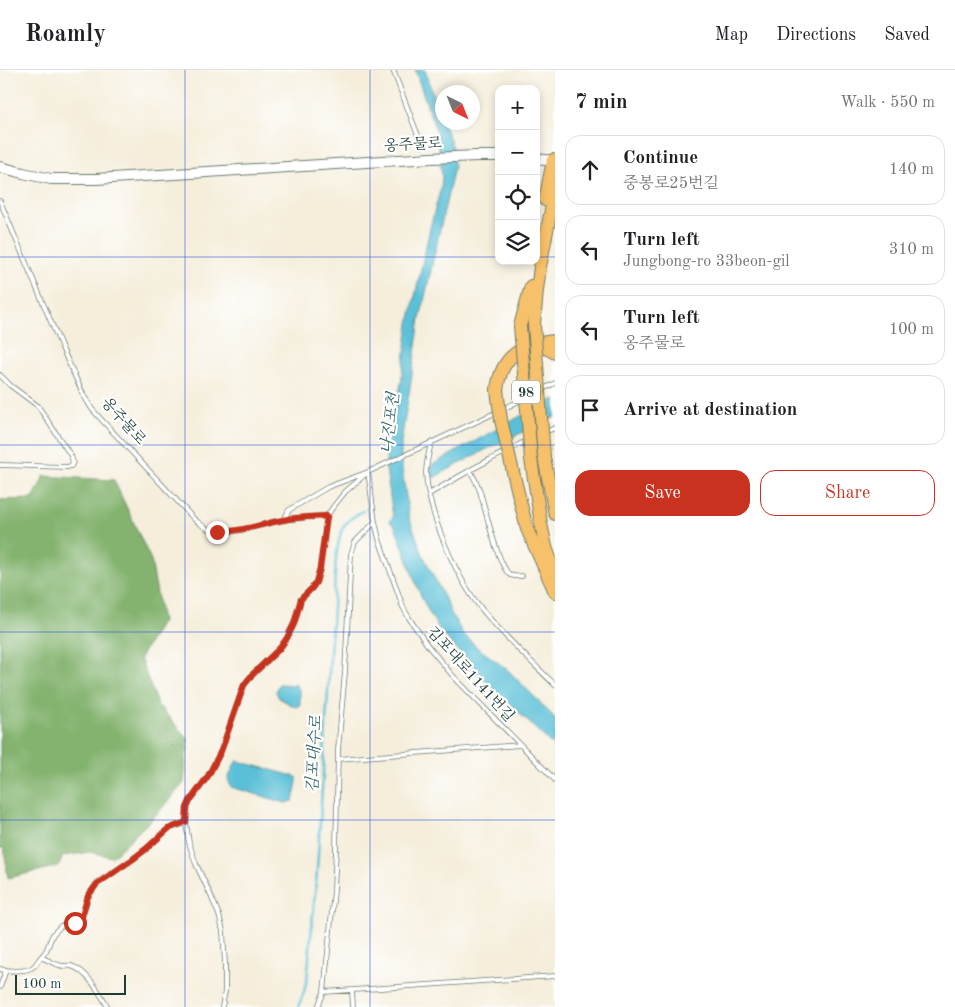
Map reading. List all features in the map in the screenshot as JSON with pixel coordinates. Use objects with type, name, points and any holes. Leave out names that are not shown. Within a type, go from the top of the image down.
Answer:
[{"type":"highway","points":[[540,234],[554,160]]},
{"type":"highway","name":"98","points":[[555,188],[540,267],[534,325],[537,458],[541,524],[546,547],[555,573]]},
{"type":"highway","name":"98","points":[[534,265],[520,326],[537,458],[555,514]]},
{"type":"highway","points":[[555,349],[542,342],[528,346],[516,353],[502,367],[497,390],[501,420],[527,529],[555,592]]},
{"type":"street","name":"옹주물로","points":[[0,167],[51,178],[96,179],[432,158],[495,156]]},
{"type":"street","points":[[540,159],[554,160]]},
{"type":"lane","points":[[393,70],[422,146]]},
{"type":"lane","name":"옹주물로","points":[[0,201],[55,333],[84,396],[92,409],[204,527],[210,530],[225,532],[284,520],[327,516]]},
{"type":"lane","points":[[0,375],[11,386],[38,406],[73,462],[72,466],[67,467],[0,465]]},
{"type":"lane","points":[[284,520],[290,510],[328,487],[373,470],[492,415],[555,383]]},
{"type":"lane","points":[[430,494],[470,470],[555,428]]},
{"type":"lane","points":[[430,443],[426,472],[437,524],[465,585],[490,620],[555,685]]},
{"type":"lane","points":[[470,470],[481,494],[505,568],[510,575],[522,576]]},
{"type":"lane","points":[[222,1007],[225,991],[225,964],[222,924],[193,854],[187,832],[187,808],[208,776],[221,751],[244,685],[280,648],[287,638],[294,624],[301,599],[316,582],[320,568],[327,516],[345,492],[368,472]]},
{"type":"lane","name":"김포대로1141번길","points":[[368,472],[375,522],[383,552],[403,607],[416,629],[452,676],[555,780]]},
{"type":"lane","points":[[318,1007],[324,992],[334,890],[338,759],[352,554],[354,542],[375,522]]},
{"type":"lane","name":"김포대로1141번길","points":[[338,759],[520,745]]},
{"type":"lane","points":[[0,969],[29,970],[33,968],[46,951],[53,934],[61,926],[75,923],[79,920],[88,896],[97,884],[146,849],[168,829],[186,822]]},
{"type":"lane","points":[[41,957],[61,966],[70,966],[84,975],[98,990],[108,1007]]},
{"type":"lane","points":[[0,986],[6,970]]},
{"type":"lane","points":[[324,992],[555,976]]},
{"type":"lane","points":[[352,990],[353,1007]]},
{"type":"green space","points":[[44,476],[114,480],[151,560],[162,621],[140,658],[157,704],[188,739],[184,783],[156,815],[112,857],[90,852],[63,856],[59,866],[8,878],[4,848],[0,848],[0,500],[33,499]]},
{"type":"water","points":[[415,70],[425,70],[435,101],[435,128]]},
{"type":"water","points":[[436,130],[446,130],[453,148],[454,167],[420,319],[401,442],[401,462],[409,517],[423,555],[463,634],[478,648],[508,670],[555,718],[555,748],[479,674],[440,630],[424,602],[394,524],[390,520],[393,517],[386,469],[386,452],[401,383],[409,323],[441,187],[442,177]]},
{"type":"water","points":[[555,399],[555,417],[485,450],[433,478],[432,465]]},
{"type":"water","points":[[279,684],[296,685],[300,691],[300,705],[295,707],[279,698],[276,692]]},
{"type":"water","points":[[238,761],[297,777],[293,801],[286,803],[231,787],[228,779],[235,763]]},
{"type":"waterway","name":"김포대수로","points":[[298,1007],[307,980],[317,871],[336,558],[342,530],[349,520],[363,511]]},
{"type":"route","points":[[75,923],[82,916],[88,896],[97,884],[146,849],[168,829],[186,822],[187,808],[190,801],[208,776],[221,751],[244,685],[280,648],[287,638],[294,624],[301,599],[316,582],[320,568],[327,516],[284,520],[235,531],[217,532]]},
{"type":"water label","name":"나진포천","points":[[389,423]]}]
